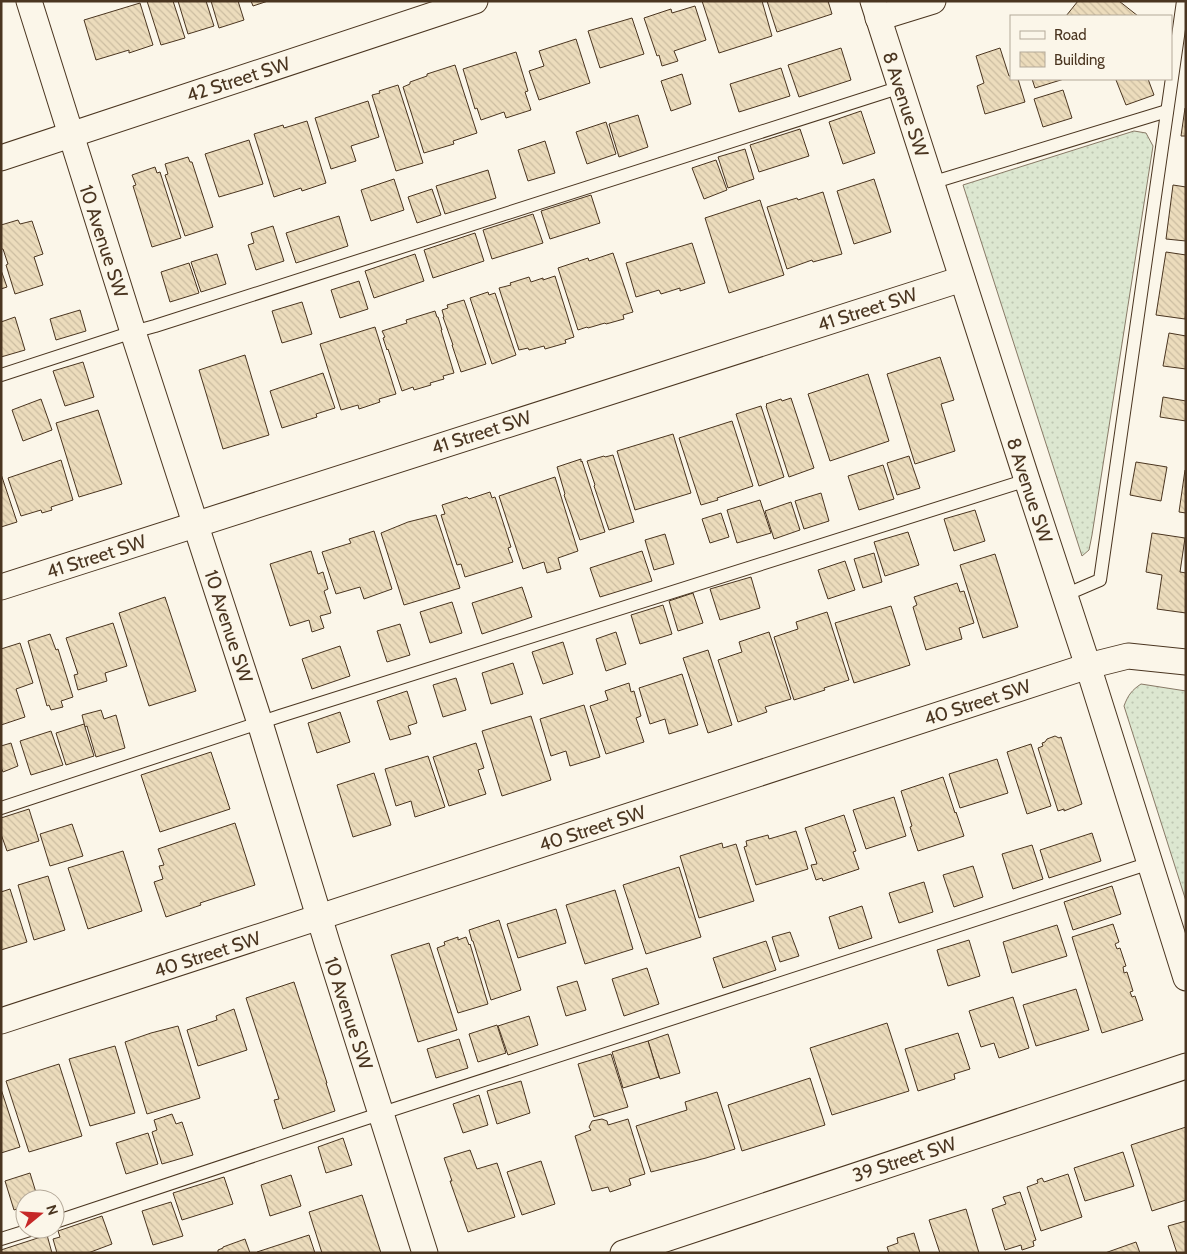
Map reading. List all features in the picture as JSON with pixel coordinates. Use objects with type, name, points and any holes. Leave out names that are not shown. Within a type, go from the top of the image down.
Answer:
[{"type":"street","name":"10 Avenue SW","points":[[29,1],[133,332],[260,723],[425,1253]]},
{"type":"street","name":"42 Street SW","points":[[1,158],[476,1]]},
{"type":"street","points":[[876,10],[933,1]]},
{"type":"street","name":"8 Avenue SW","points":[[876,10],[1088,666],[1186,978]]},
{"type":"street","name":"41 Street SW","points":[[1,587],[962,279]]},
{"type":"street","name":"40 Street SW","points":[[1,1021],[1088,666],[1128,656],[1186,662]]},
{"type":"street","name":"39 Street SW","points":[[623,1253],[1186,1066]]},
{"type":"lane","points":[[1172,74],[1182,1]]},
{"type":"lane","points":[[1065,596],[1100,580],[1171,80]]},
{"type":"lane","points":[[1,375],[900,87]]},
{"type":"lane","points":[[931,183],[1167,111]]},
{"type":"lane","points":[[1,808],[260,723],[1027,480]]},
{"type":"lane","points":[[65,1219],[1150,863]]},
{"type":"lane","points":[[1,1239],[15,1235]]},
{"type":"green space","points":[[1134,131],[1146,133],[1153,146],[1092,535],[1089,550],[1082,556],[963,185]]},
{"type":"green space","points":[[1141,684],[1186,691],[1186,901],[1124,706],[1131,693]]},
{"type":"building","points":[[147,1],[173,1],[185,38],[161,45]]},
{"type":"building","points":[[178,1],[206,1],[214,26],[188,34]]},
{"type":"building","points":[[211,1],[238,1],[244,20],[219,28]]},
{"type":"building","points":[[251,1],[268,1],[253,6]]},
{"type":"building","points":[[702,1],[762,1],[772,36],[719,53]]},
{"type":"building","points":[[767,1],[828,1],[832,14],[777,32]]},
{"type":"building","points":[[1078,1],[1119,1],[1137,15],[1067,15]]},
{"type":"building","points":[[140,3],[153,45],[129,53],[129,50],[96,60],[84,20]]},
{"type":"building","points":[[695,6],[706,40],[674,51],[678,61],[662,66],[644,18],[671,9],[672,13]]},
{"type":"building","points":[[632,18],[644,54],[600,68],[588,31]]},
{"type":"building","points":[[576,39],[590,83],[539,100],[529,71],[544,66],[539,51]]},
{"type":"building","points":[[841,48],[851,80],[799,97],[788,65]]},
{"type":"building","points":[[1000,48],[1010,80],[1018,80],[1025,102],[985,114],[977,86],[984,83],[976,56]]},
{"type":"building","points":[[516,52],[528,91],[525,92],[531,110],[506,118],[504,112],[481,120],[477,108],[475,109],[463,69]]},
{"type":"building","points":[[455,65],[477,133],[453,141],[454,144],[424,153],[403,87],[410,84],[410,82],[427,76],[427,74]]},
{"type":"building","points":[[781,68],[790,96],[739,112],[730,84]]},
{"type":"building","points":[[682,74],[691,104],[671,111],[661,81]]},
{"type":"building","points":[[1032,80],[1061,80],[1035,88]]},
{"type":"building","points":[[1116,80],[1148,80],[1154,95],[1126,105]]},
{"type":"building","points":[[398,85],[423,163],[396,171],[372,95]]},
{"type":"building","points":[[1063,90],[1072,118],[1043,127],[1034,99]]},
{"type":"building","points":[[368,101],[379,137],[351,146],[356,161],[331,169],[315,118]]},
{"type":"building","points":[[1185,108],[1186,136],[1181,136]]},
{"type":"building","points":[[861,111],[875,153],[843,164],[829,122]]},
{"type":"building","points":[[638,115],[648,147],[619,157],[609,124]]},
{"type":"building","points":[[307,121],[326,183],[302,191],[301,188],[274,197],[254,134],[283,125],[284,128]]},
{"type":"building","points":[[606,122],[616,154],[587,164],[576,132]]},
{"type":"building","points":[[800,129],[809,156],[759,172],[750,145]]},
{"type":"building","points":[[249,140],[263,184],[219,197],[205,154]]},
{"type":"building","points":[[545,141],[555,173],[528,181],[518,150]]},
{"type":"building","points":[[745,149],[754,179],[728,188],[718,157]]},
{"type":"building","points":[[188,157],[190,162],[192,162],[213,227],[185,236],[165,175],[168,174],[165,164]]},
{"type":"building","points":[[716,160],[727,190],[704,199],[692,168]]},
{"type":"building","points":[[155,167],[157,173],[160,172],[181,238],[152,247],[133,186],[136,185],[132,175]]},
{"type":"building","points":[[488,170],[496,198],[445,214],[436,186]]},
{"type":"building","points":[[394,179],[404,210],[371,221],[361,190]]},
{"type":"building","points":[[874,179],[891,232],[854,244],[837,191]]},
{"type":"building","points":[[1173,185],[1186,187],[1186,241],[1166,239]]},
{"type":"building","points":[[432,189],[441,215],[417,223],[408,197]]},
{"type":"building","points":[[823,192],[842,254],[813,262],[812,260],[787,269],[767,207]]},
{"type":"building","points":[[591,195],[600,223],[550,239],[541,211]]},
{"type":"building","points":[[760,200],[784,275],[729,293],[705,218]]},
{"type":"building","points":[[533,214],[543,243],[492,259],[483,230]]},
{"type":"building","points":[[339,216],[348,246],[296,263],[286,233]]},
{"type":"building","points":[[18,220],[20,224],[32,221],[43,254],[34,257],[43,285],[15,294],[6,265],[8,264],[3,249],[1,249],[1,225]]},
{"type":"building","points":[[273,226],[284,261],[256,270],[248,245],[254,243],[251,233]]},
{"type":"building","points":[[475,233],[484,261],[433,278],[424,250]]},
{"type":"building","points":[[692,243],[705,283],[680,291],[680,288],[661,294],[659,290],[636,297],[626,263]]},
{"type":"building","points":[[1166,252],[1186,255],[1185,319],[1156,315]]},
{"type":"building","points":[[613,253],[633,312],[623,315],[624,319],[578,330],[558,268],[588,258],[589,261]]},
{"type":"building","points":[[217,254],[226,284],[201,292],[191,262]]},
{"type":"building","points":[[415,254],[424,281],[374,298],[365,271]]},
{"type":"building","points":[[189,263],[199,293],[170,302],[161,272]]},
{"type":"building","points":[[1,270],[7,287],[1,289]]},
{"type":"building","points":[[555,276],[574,337],[565,340],[566,343],[545,349],[544,346],[529,350],[528,348],[519,350],[499,288],[529,277],[531,282]]},
{"type":"building","points":[[359,281],[368,309],[340,318],[331,290]]},
{"type":"building","points":[[488,292],[489,295],[495,293],[516,355],[492,364],[470,298]]},
{"type":"building","points":[[464,300],[486,364],[461,372],[442,310],[448,308],[447,305]]},
{"type":"building","points":[[302,302],[312,334],[282,343],[272,311]]},
{"type":"building","points":[[80,310],[86,331],[56,340],[50,319]]},
{"type":"building","points":[[435,311],[454,373],[443,376],[444,379],[430,383],[431,385],[414,390],[413,387],[402,391],[382,331],[407,323],[406,320]]},
{"type":"building","points":[[15,317],[25,350],[1,357],[1,322]]},
{"type":"building","points":[[375,327],[396,394],[379,399],[380,402],[359,409],[358,405],[341,410],[320,344]]},
{"type":"building","points":[[1169,333],[1186,336],[1186,369],[1163,366]]},
{"type":"building","points":[[245,355],[269,435],[223,449],[199,370]]},
{"type":"building","points":[[940,357],[954,400],[941,404],[955,451],[915,464],[887,374]]},
{"type":"building","points":[[83,362],[94,397],[65,406],[53,371]]},
{"type":"building","points":[[323,373],[335,408],[316,414],[317,417],[282,428],[270,391]]},
{"type":"building","points":[[868,374],[889,441],[830,461],[808,394]]},
{"type":"building","points":[[1163,397],[1186,401],[1186,421],[1160,417]]},
{"type":"building","points":[[791,398],[814,468],[789,477],[766,404]]},
{"type":"building","points":[[41,399],[52,430],[23,441],[12,410]]},
{"type":"building","points":[[761,406],[784,477],[759,486],[736,414]]},
{"type":"building","points":[[98,410],[122,484],[79,497],[56,423]]},
{"type":"building","points":[[732,421],[753,486],[701,505],[679,438]]},
{"type":"building","points":[[673,434],[691,493],[635,510],[617,451]]},
{"type":"building","points":[[613,455],[634,522],[609,530],[587,461]]},
{"type":"building","points":[[909,456],[920,488],[897,495],[887,463]]},
{"type":"building","points":[[581,459],[605,532],[580,540],[564,495],[557,467]]},
{"type":"building","points":[[61,460],[73,500],[51,507],[52,510],[42,513],[41,510],[21,516],[8,478]]},
{"type":"building","points":[[1136,462],[1167,467],[1161,501],[1130,495]]},
{"type":"building","points":[[883,465],[894,499],[859,510],[848,476]]},
{"type":"building","points":[[1186,470],[1186,513],[1179,512]]},
{"type":"building","points":[[1,474],[17,522],[1,527]]},
{"type":"building","points":[[555,477],[578,551],[558,558],[561,569],[547,573],[544,562],[523,569],[499,496]]},
{"type":"building","points":[[490,492],[492,498],[495,497],[511,547],[508,548],[513,562],[465,577],[461,564],[457,565],[441,515],[445,514],[442,505]]},
{"type":"building","points":[[821,493],[829,521],[804,529],[795,501]]},
{"type":"building","points":[[760,500],[771,533],[737,543],[727,510]]},
{"type":"building","points":[[791,502],[800,530],[774,539],[765,511]]},
{"type":"building","points":[[975,510],[985,541],[954,551],[944,519]]},
{"type":"building","points":[[721,513],[729,537],[710,543],[702,519]]},
{"type":"building","points":[[436,515],[460,588],[404,605],[381,533],[408,522]]},
{"type":"building","points":[[374,531],[392,589],[364,599],[360,587],[336,594],[322,552],[351,543],[349,539]]},
{"type":"building","points":[[908,532],[919,565],[885,576],[874,542]]},
{"type":"building","points":[[1152,533],[1185,538],[1180,572],[1186,573],[1186,613],[1157,609],[1162,575],[1146,572]]},
{"type":"building","points":[[665,534],[674,564],[654,570],[645,540]]},
{"type":"building","points":[[311,551],[318,574],[323,572],[328,589],[324,591],[331,613],[320,616],[324,628],[312,632],[309,620],[290,626],[270,564]]},
{"type":"building","points":[[642,551],[652,581],[600,597],[590,568]]},
{"type":"building","points":[[874,553],[882,582],[863,588],[854,559]]},
{"type":"building","points":[[995,554],[1018,627],[983,638],[960,565]]},
{"type":"building","points":[[845,561],[855,590],[828,599],[818,570]]},
{"type":"building","points":[[751,577],[760,608],[720,620],[710,589]]},
{"type":"building","points":[[957,583],[960,592],[964,591],[974,623],[959,628],[962,639],[926,650],[913,607],[917,605],[914,597]]},
{"type":"building","points":[[522,587],[532,617],[482,634],[472,603]]},
{"type":"building","points":[[693,593],[703,623],[678,631],[669,601]]},
{"type":"building","points":[[165,597],[196,691],[149,706],[119,613]]},
{"type":"building","points":[[452,602],[462,633],[430,643],[420,612]]},
{"type":"building","points":[[663,605],[672,634],[640,644],[631,615]]},
{"type":"building","points":[[891,606],[910,665],[854,683],[835,623]]},
{"type":"building","points":[[827,612],[849,680],[794,700],[774,637],[798,629],[796,622]]},
{"type":"building","points":[[113,623],[127,666],[105,673],[107,681],[78,690],[74,675],[78,674],[66,638]]},
{"type":"building","points":[[400,624],[410,655],[387,662],[377,631]]},
{"type":"building","points":[[616,632],[626,664],[606,671],[596,639]]},
{"type":"building","points":[[769,632],[791,699],[765,707],[767,712],[738,722],[718,660],[742,652],[739,642]]},
{"type":"building","points":[[50,634],[56,650],[58,649],[73,697],[61,701],[63,707],[51,710],[49,705],[47,706],[28,641]]},
{"type":"building","points":[[563,642],[573,674],[543,684],[532,652]]},
{"type":"building","points":[[20,643],[33,683],[16,689],[25,717],[1,725],[1,649]]},
{"type":"building","points":[[340,646],[350,676],[312,689],[302,659]]},
{"type":"building","points":[[708,650],[732,725],[708,733],[683,658]]},
{"type":"building","points":[[513,663],[523,694],[491,704],[482,673]]},
{"type":"building","points":[[682,674],[698,725],[669,734],[665,719],[650,724],[639,688]]},
{"type":"building","points":[[456,678],[466,710],[443,717],[433,685]]},
{"type":"building","points":[[629,683],[631,692],[634,691],[641,716],[636,718],[644,742],[606,754],[590,706],[608,700],[605,691]]},
{"type":"building","points":[[407,691],[417,723],[408,726],[411,734],[390,740],[377,701]]},
{"type":"building","points":[[584,705],[600,757],[570,766],[566,751],[551,756],[540,719]]},
{"type":"building","points":[[101,710],[104,719],[116,715],[125,748],[96,757],[82,715]]},
{"type":"building","points":[[340,712],[350,742],[317,753],[308,723]]},
{"type":"building","points":[[531,716],[551,780],[502,796],[482,731]]},
{"type":"building","points":[[84,724],[94,756],[66,765],[56,733]]},
{"type":"building","points":[[51,731],[63,765],[31,775],[20,741]]},
{"type":"building","points":[[1055,736],[1061,737],[1082,804],[1064,811],[1064,809],[1058,811],[1038,748],[1043,746],[1042,743],[1047,739]]},
{"type":"building","points":[[11,743],[18,766],[3,772],[1,767],[1,746]]},
{"type":"building","points":[[476,743],[484,768],[478,770],[486,794],[449,806],[433,757]]},
{"type":"building","points":[[1031,744],[1051,806],[1027,814],[1007,752]]},
{"type":"building","points":[[211,752],[230,809],[160,832],[141,775]]},
{"type":"building","points":[[428,756],[445,807],[415,817],[411,801],[396,806],[385,769]]},
{"type":"building","points":[[997,759],[1008,793],[960,808],[949,774]]},
{"type":"building","points":[[374,773],[391,825],[353,837],[337,785]]},
{"type":"building","points":[[943,777],[964,836],[918,851],[901,791]]},
{"type":"building","points":[[894,797],[906,836],[866,849],[853,810]]},
{"type":"building","points":[[29,809],[39,841],[7,851],[1,834],[1,818]]},
{"type":"building","points":[[844,815],[856,851],[853,852],[859,869],[823,881],[822,878],[816,880],[811,865],[817,864],[805,828]]},
{"type":"building","points":[[235,823],[255,885],[200,903],[201,905],[166,917],[154,882],[163,879],[159,866],[164,865],[158,849]]},
{"type":"building","points":[[72,824],[83,856],[50,866],[40,834]]},
{"type":"building","points":[[796,831],[808,869],[756,885],[744,847],[747,846],[746,841],[768,835],[769,839]]},
{"type":"building","points":[[1092,833],[1101,861],[1049,878],[1040,850]]},
{"type":"building","points":[[722,843],[723,848],[736,844],[754,901],[699,918],[680,856]]},
{"type":"building","points":[[1032,845],[1043,879],[1013,889],[1002,854]]},
{"type":"building","points":[[123,851],[142,911],[88,929],[68,868]]},
{"type":"building","points":[[973,866],[983,897],[954,907],[943,875]]},
{"type":"building","points":[[679,867],[701,937],[646,954],[623,885]]},
{"type":"building","points":[[48,876],[65,930],[34,940],[18,885]]},
{"type":"building","points":[[924,882],[933,912],[899,923],[889,893]]},
{"type":"building","points":[[1112,886],[1121,914],[1073,930],[1064,902]]},
{"type":"building","points":[[10,889],[27,942],[1,950],[1,892]]},
{"type":"building","points":[[615,890],[633,949],[585,964],[566,905]]},
{"type":"building","points":[[862,906],[872,938],[839,949],[829,917]]},
{"type":"building","points":[[556,909],[566,943],[518,958],[507,924]]},
{"type":"building","points":[[499,920],[521,990],[491,1000],[469,930]]},
{"type":"building","points":[[1113,924],[1119,942],[1115,944],[1117,949],[1120,948],[1126,966],[1123,967],[1124,973],[1127,972],[1133,991],[1130,992],[1132,997],[1135,996],[1143,1020],[1102,1033],[1072,937]]},
{"type":"building","points":[[1057,925],[1067,956],[1012,973],[1003,942]]},
{"type":"building","points":[[790,932],[799,956],[780,962],[772,937]]},
{"type":"building","points":[[458,937],[458,940],[466,937],[470,944],[488,1004],[458,1013],[437,948],[445,945],[444,942]]},
{"type":"building","points":[[969,940],[980,976],[948,986],[937,950]]},
{"type":"building","points":[[766,941],[776,970],[723,988],[713,958]]},
{"type":"building","points":[[429,943],[457,1030],[418,1042],[391,955]]},
{"type":"building","points":[[647,968],[659,1004],[624,1016],[612,979]]},
{"type":"building","points":[[577,981],[586,1010],[566,1016],[557,987]]},
{"type":"building","points":[[294,982],[335,1111],[283,1129],[274,1100],[279,1099],[246,998]]},
{"type":"building","points":[[1076,989],[1089,1030],[1036,1046],[1023,1005]]},
{"type":"building","points":[[1013,997],[1029,1048],[999,1058],[994,1043],[981,1047],[969,1011]]},
{"type":"building","points":[[234,1009],[247,1050],[198,1066],[187,1030],[217,1020],[216,1016]]},
{"type":"building","points":[[529,1016],[538,1045],[508,1055],[498,1026]]},
{"type":"building","points":[[887,1023],[909,1091],[832,1115],[810,1048]]},
{"type":"building","points":[[497,1025],[506,1053],[478,1062],[469,1034]]},
{"type":"building","points":[[178,1026],[200,1098],[147,1114],[125,1042]]},
{"type":"building","points":[[958,1033],[970,1069],[954,1074],[955,1079],[918,1091],[905,1049]]},
{"type":"building","points":[[668,1034],[680,1073],[660,1079],[648,1041]]},
{"type":"building","points":[[459,1039],[468,1068],[436,1078],[427,1049]]},
{"type":"building","points":[[648,1041],[659,1077],[623,1088],[612,1052]]},
{"type":"building","points":[[115,1046],[135,1113],[90,1126],[69,1059]]},
{"type":"building","points":[[611,1054],[628,1107],[594,1117],[578,1064]]},
{"type":"building","points":[[59,1064],[82,1136],[29,1152],[6,1081]]},
{"type":"building","points":[[810,1078],[825,1125],[742,1151],[728,1105]]},
{"type":"building","points":[[521,1081],[530,1113],[497,1124],[487,1091]]},
{"type":"building","points":[[1,1089],[20,1147],[1,1153]]},
{"type":"building","points":[[717,1092],[735,1149],[651,1172],[636,1126],[687,1110],[685,1102]]},
{"type":"building","points":[[479,1095],[488,1125],[463,1133],[453,1104]]},
{"type":"building","points":[[172,1114],[176,1124],[182,1122],[193,1155],[162,1164],[152,1132],[157,1130],[154,1120]]},
{"type":"building","points":[[602,1119],[607,1121],[608,1125],[628,1119],[645,1174],[629,1179],[631,1185],[610,1192],[608,1187],[592,1191],[575,1136],[591,1130],[589,1127],[592,1121]]},
{"type":"building","points":[[1186,1127],[1186,1200],[1152,1211],[1131,1145]]},
{"type":"building","points":[[148,1133],[158,1164],[126,1174],[116,1143]]},
{"type":"building","points":[[343,1138],[352,1165],[326,1173],[318,1147]]},
{"type":"building","points":[[470,1150],[477,1169],[497,1163],[515,1217],[468,1232],[444,1158]]},
{"type":"building","points":[[1123,1152],[1134,1186],[1085,1201],[1074,1168]]},
{"type":"building","points":[[541,1161],[555,1204],[522,1215],[507,1172]]},
{"type":"building","points":[[30,1173],[35,1189],[15,1189],[14,1210],[5,1181]]},
{"type":"building","points":[[1068,1174],[1082,1217],[1041,1231],[1027,1187],[1038,1183],[1037,1180],[1042,1178],[1044,1182]]},
{"type":"building","points":[[291,1175],[301,1206],[270,1216],[261,1185]]},
{"type":"building","points":[[224,1177],[233,1204],[182,1220],[173,1193]]},
{"type":"building","points":[[1020,1192],[1036,1240],[1033,1241],[1034,1246],[1022,1250],[1021,1245],[1005,1250],[992,1209],[1006,1204],[1003,1197]]},
{"type":"building","points":[[362,1195],[381,1253],[322,1253],[309,1212]]},
{"type":"building","points":[[171,1202],[183,1236],[153,1245],[142,1211]]},
{"type":"building","points":[[966,1209],[979,1253],[940,1253],[929,1220]]},
{"type":"building","points":[[102,1216],[112,1244],[88,1253],[57,1253],[53,1239],[65,1239],[65,1229]]},
{"type":"building","points":[[1186,1221],[1186,1253],[1177,1253],[1168,1226]]},
{"type":"building","points":[[914,1233],[920,1253],[889,1253],[887,1247],[898,1243],[897,1238]]},
{"type":"building","points":[[309,1235],[315,1253],[257,1253],[257,1252]]},
{"type":"building","points":[[35,1239],[48,1239],[52,1253],[1,1253],[1,1250]]},
{"type":"building","points":[[245,1239],[250,1253],[216,1253],[223,1247]]},
{"type":"building","points":[[1136,1242],[1140,1253],[1105,1253]]}]
